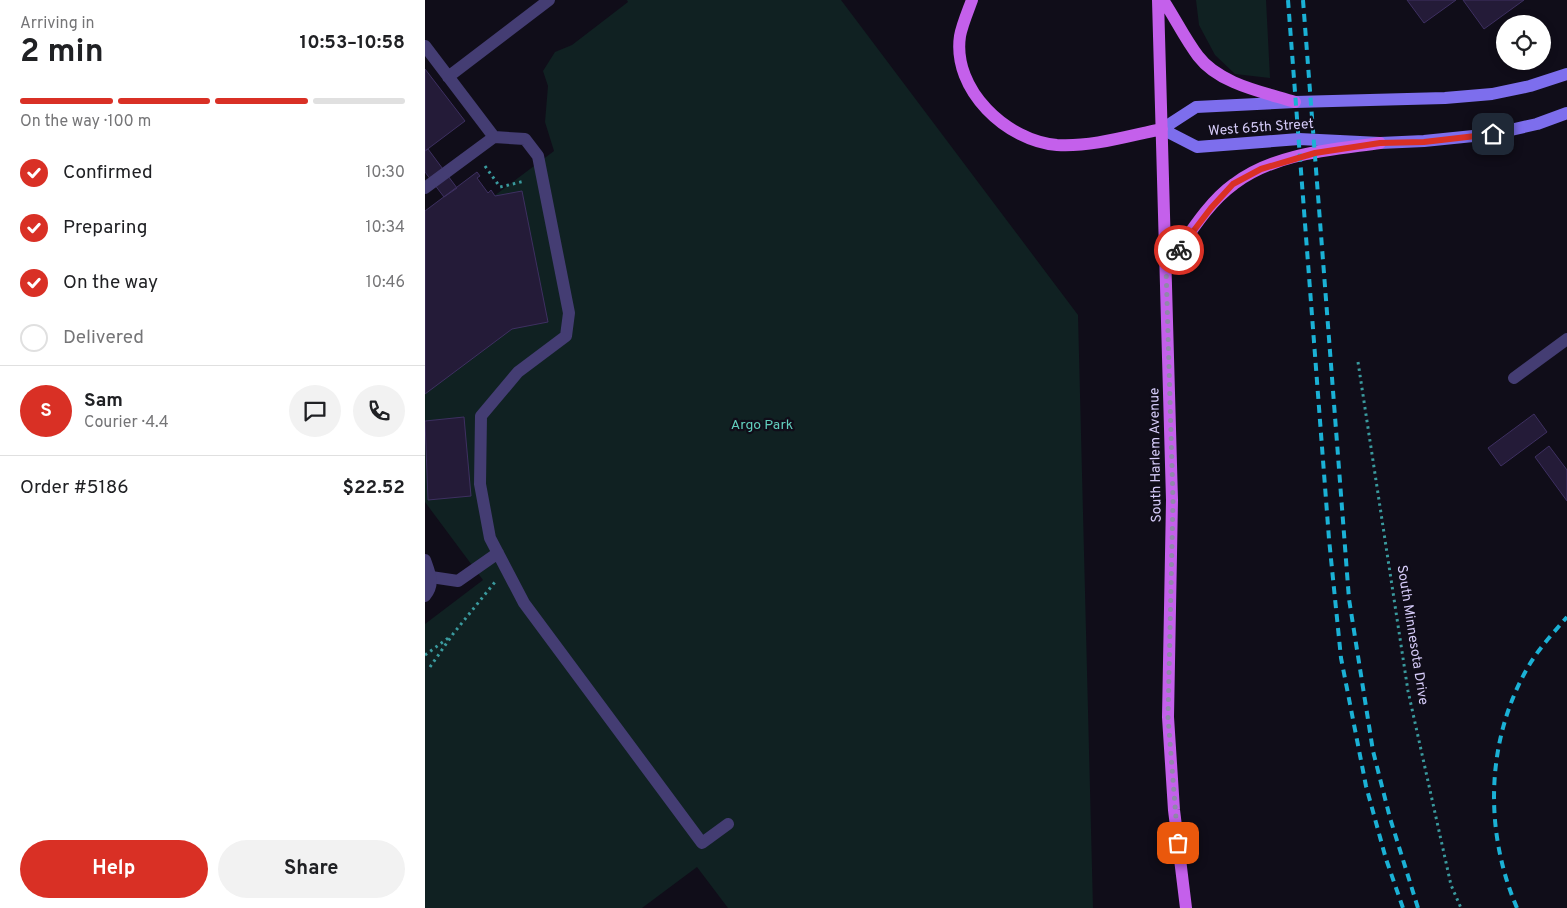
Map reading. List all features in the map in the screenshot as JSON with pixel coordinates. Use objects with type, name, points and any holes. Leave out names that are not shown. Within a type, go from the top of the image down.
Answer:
[{"type":"main road","points":[[972,0],[960,37],[961,60],[969,84],[981,102],[1003,123],[1029,140],[1057,145],[1103,142],[1162,129]]},
{"type":"main road","name":"South Harlem Avenue","points":[[1158,0],[1173,500],[1168,717],[1174,810],[1186,908]]},
{"type":"main road","points":[[1163,0],[1199,57],[1215,72],[1241,85],[1295,102]]},
{"type":"main road","points":[[1166,267],[1211,208],[1233,184],[1261,169],[1301,155],[1380,143]]},
{"type":"street","points":[[448,76],[549,0]]},
{"type":"street","points":[[425,46],[494,136]]},
{"type":"street","name":"West 65th Street","points":[[1567,74],[1530,86],[1492,94],[1437,98],[1196,107],[1162,129],[1197,147],[1299,138],[1380,143],[1424,142],[1493,134],[1537,124],[1567,113]]},
{"type":"street","points":[[425,188],[494,136],[525,139],[539,156],[569,313],[568,321],[566,336],[518,372],[481,416],[480,484],[490,538],[524,603],[702,843],[728,824]]},
{"type":"street","points":[[1514,378],[1567,340]]},
{"type":"street","points":[[431,577],[458,581],[498,553]]},
{"type":"street","points":[[425,560],[431,577],[431,589],[425,596]]},
{"type":"path","points":[[482,162],[500,187],[542,176]]},
{"type":"path","name":"South Minnesota Drive","points":[[1358,362],[1408,691],[1451,885],[1461,908]]},
{"type":"path","points":[[430,667],[490,586],[508,573]]},
{"type":"path","points":[[425,655],[453,634]]},
{"type":"green space","name":"Argo Park","points":[[627,0],[841,0],[1078,315],[1093,908],[728,908],[697,867],[642,908],[425,908],[425,624],[483,580],[425,502],[425,248],[554,151],[545,122],[548,86],[543,71],[555,52],[572,45],[628,2]]},
{"type":"green space","points":[[1196,0],[1266,0],[1270,78],[1235,74],[1215,55],[1199,25]]},
{"type":"building","points":[[1407,0],[1456,0],[1424,23]]},
{"type":"building","points":[[1463,0],[1524,0],[1503,15],[1496,15],[1496,20],[1484,29]]},
{"type":"building","points":[[425,69],[465,121],[425,151]]},
{"type":"building","points":[[428,149],[457,188],[444,197],[425,172],[425,151]]},
{"type":"building","points":[[477,172],[480,176],[477,178],[488,193],[491,190],[495,196],[522,191],[548,322],[512,329],[425,394],[425,211]]},
{"type":"building","points":[[1534,414],[1547,432],[1501,466],[1488,448]]},
{"type":"building","points":[[464,417],[471,496],[428,500],[425,421]]},
{"type":"building","points":[[1549,446],[1567,470],[1567,501],[1535,457]]},
{"type":"railway","points":[[1288,0],[1329,539],[1341,658],[1366,786],[1386,859],[1403,908]]},
{"type":"railway","points":[[1303,0],[1349,599],[1373,751],[1390,818],[1418,908]]},
{"type":"railway","points":[[1517,908],[1506,878],[1499,847],[1495,815],[1494,783],[1498,752],[1505,721],[1516,691],[1535,656],[1567,617]]},
{"type":"way so far","points":[[1178,843],[1168,717],[1173,500],[1166,267],[1179,250]]},
{"type":"route","points":[[1179,250],[1211,208],[1233,184],[1261,169],[1301,155],[1380,143],[1424,142],[1493,134]]}]
